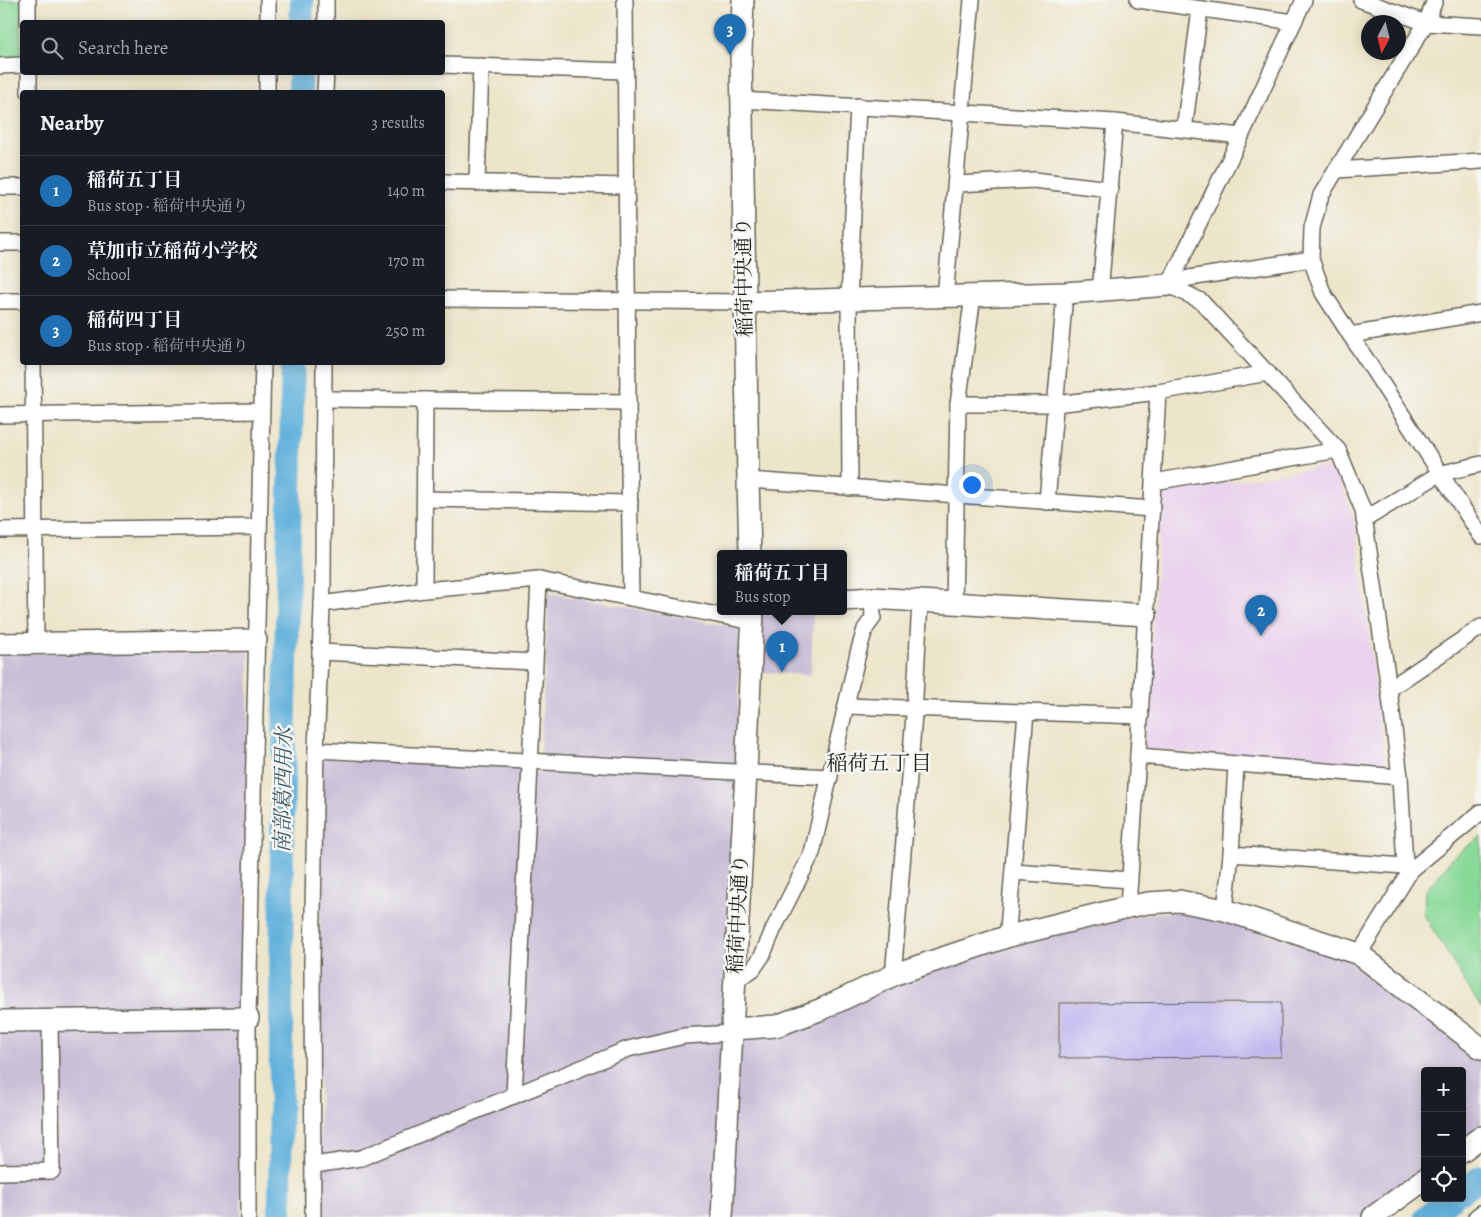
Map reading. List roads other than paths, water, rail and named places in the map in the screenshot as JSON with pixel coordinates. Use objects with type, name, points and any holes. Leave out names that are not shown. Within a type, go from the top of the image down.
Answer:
[{"type":"street","points":[[28,0],[28,20]]},
{"type":"street","points":[[268,0],[268,20]]},
{"type":"street","points":[[326,0],[326,20]]},
{"type":"street","points":[[625,0],[631,598]]},
{"type":"street","name":"稲荷中央通り","points":[[743,0],[741,52],[744,302],[750,550]]},
{"type":"street","points":[[945,297],[957,184],[961,112],[972,0]]},
{"type":"street","points":[[1145,0],[1294,22]]},
{"type":"street","points":[[1169,285],[1304,0]]},
{"type":"street","points":[[1362,0],[1426,23],[1481,26]]},
{"type":"street","points":[[1435,0],[1426,23],[1321,196],[1312,228],[1311,259],[1323,293],[1481,536]]},
{"type":"street","points":[[1184,130],[1200,9]]},
{"type":"street","points":[[0,66],[20,65]]},
{"type":"street","points":[[445,65],[625,71]]},
{"type":"street","points":[[477,183],[481,66]]},
{"type":"street","points":[[29,75],[29,90]]},
{"type":"street","points":[[266,90],[267,75]]},
{"type":"street","points":[[326,75],[326,90]]},
{"type":"street","points":[[742,100],[1115,122],[1241,136]]},
{"type":"street","points":[[850,488],[849,300],[858,106]]},
{"type":"street","points":[[1100,292],[1115,122]]},
{"type":"street","points":[[1336,170],[1481,161]]},
{"type":"street","points":[[957,184],[1034,180],[1110,189]]},
{"type":"street","points":[[445,182],[626,186]]},
{"type":"street","points":[[0,187],[20,187]]},
{"type":"street","points":[[0,243],[20,242]]},
{"type":"street","points":[[445,298],[744,302],[1100,292],[1169,285],[1189,278],[1311,259]]},
{"type":"street","points":[[1169,285],[1201,301],[1338,450],[1363,510],[1389,689],[1400,777],[1408,868]]},
{"type":"street","points":[[1047,502],[1066,293]]},
{"type":"street","points":[[954,604],[958,404],[973,296]]},
{"type":"street","points":[[0,301],[20,301]]},
{"type":"street","points":[[1350,335],[1481,313]]},
{"type":"street","points":[[33,365],[36,643]]},
{"type":"street","points":[[248,1217],[248,1018],[263,365]]},
{"type":"street","points":[[313,1217],[312,965],[316,750],[322,604],[324,365]]},
{"type":"street","points":[[958,404],[1055,404],[1158,392],[1268,373]]},
{"type":"street","points":[[1128,907],[1141,716],[1158,392]]},
{"type":"street","points":[[324,399],[628,402]]},
{"type":"street","points":[[424,590],[426,499],[425,400]]},
{"type":"street","points":[[0,415],[261,411]]},
{"type":"street","points":[[1154,482],[1338,450]]},
{"type":"street","points":[[1364,520],[1439,474],[1481,464]]},
{"type":"street","points":[[748,480],[1152,509]]},
{"type":"street","points":[[426,499],[630,503]]},
{"type":"street","points":[[0,530],[259,527]]},
{"type":"street","points":[[322,604],[424,590],[539,580],[631,598],[717,611]]},
{"type":"street","points":[[514,1096],[539,580]]},
{"type":"street","points":[[847,600],[872,598],[1146,614]]},
{"type":"street","points":[[735,979],[753,969],[762,956],[774,928],[812,854],[858,653],[865,629],[874,618],[872,598]]},
{"type":"street","points":[[898,973],[894,965],[914,709],[920,601]]},
{"type":"street","name":"稲荷中央通り","points":[[722,1217],[753,616]]},
{"type":"street","points":[[1389,689],[1481,627]]},
{"type":"street","points":[[0,644],[256,640]]},
{"type":"street","points":[[320,652],[534,662]]},
{"type":"street","points":[[846,706],[1141,716]]},
{"type":"street","points":[[1009,936],[1008,929],[1026,712]]},
{"type":"street","points":[[316,750],[830,776]]},
{"type":"street","points":[[1138,756],[1400,777]]},
{"type":"street","points":[[1225,910],[1231,854],[1236,764]]},
{"type":"street","points":[[1359,954],[1408,868],[1481,812]]},
{"type":"street","points":[[1231,854],[1408,868]]},
{"type":"street","points":[[1013,872],[1130,880]]},
{"type":"street","points":[[314,1165],[361,1158],[628,1049],[684,1036],[776,1026],[822,1009],[898,973],[1009,936],[1148,903],[1179,901],[1225,910],[1359,954],[1481,1048]]},
{"type":"street","points":[[0,1021],[248,1018]]},
{"type":"street","points":[[0,1172],[52,1172],[50,1020]]},
{"type":"street","points":[[1466,1148],[1481,1137]]},
{"type":"street","points":[[1373,1217],[1421,1182]]},
{"type":"street","points":[[1476,1217],[1481,1214]]},
{"type":"waterway","name":"南部葛西用水","points":[[301,20],[302,0]]},
{"type":"waterway","name":"南部葛西用水","points":[[300,75],[300,90]]},
{"type":"waterway","name":"南部葛西用水","points":[[280,1217],[282,834],[293,365]]},
{"type":"waterway","points":[[1466,1188],[1481,1177]]},
{"type":"waterway","points":[[1426,1217],[1447,1202]]},
{"type":"place","name":"稲荷四丁目","points":[[730,55]]},
{"type":"place","name":"草加市立稲荷小学校","points":[[1261,636]]},
{"type":"place","name":"稲荷五丁目","points":[[782,672]]},
{"type":"district","name":"稲荷五丁目","points":[[879,763]]}]
